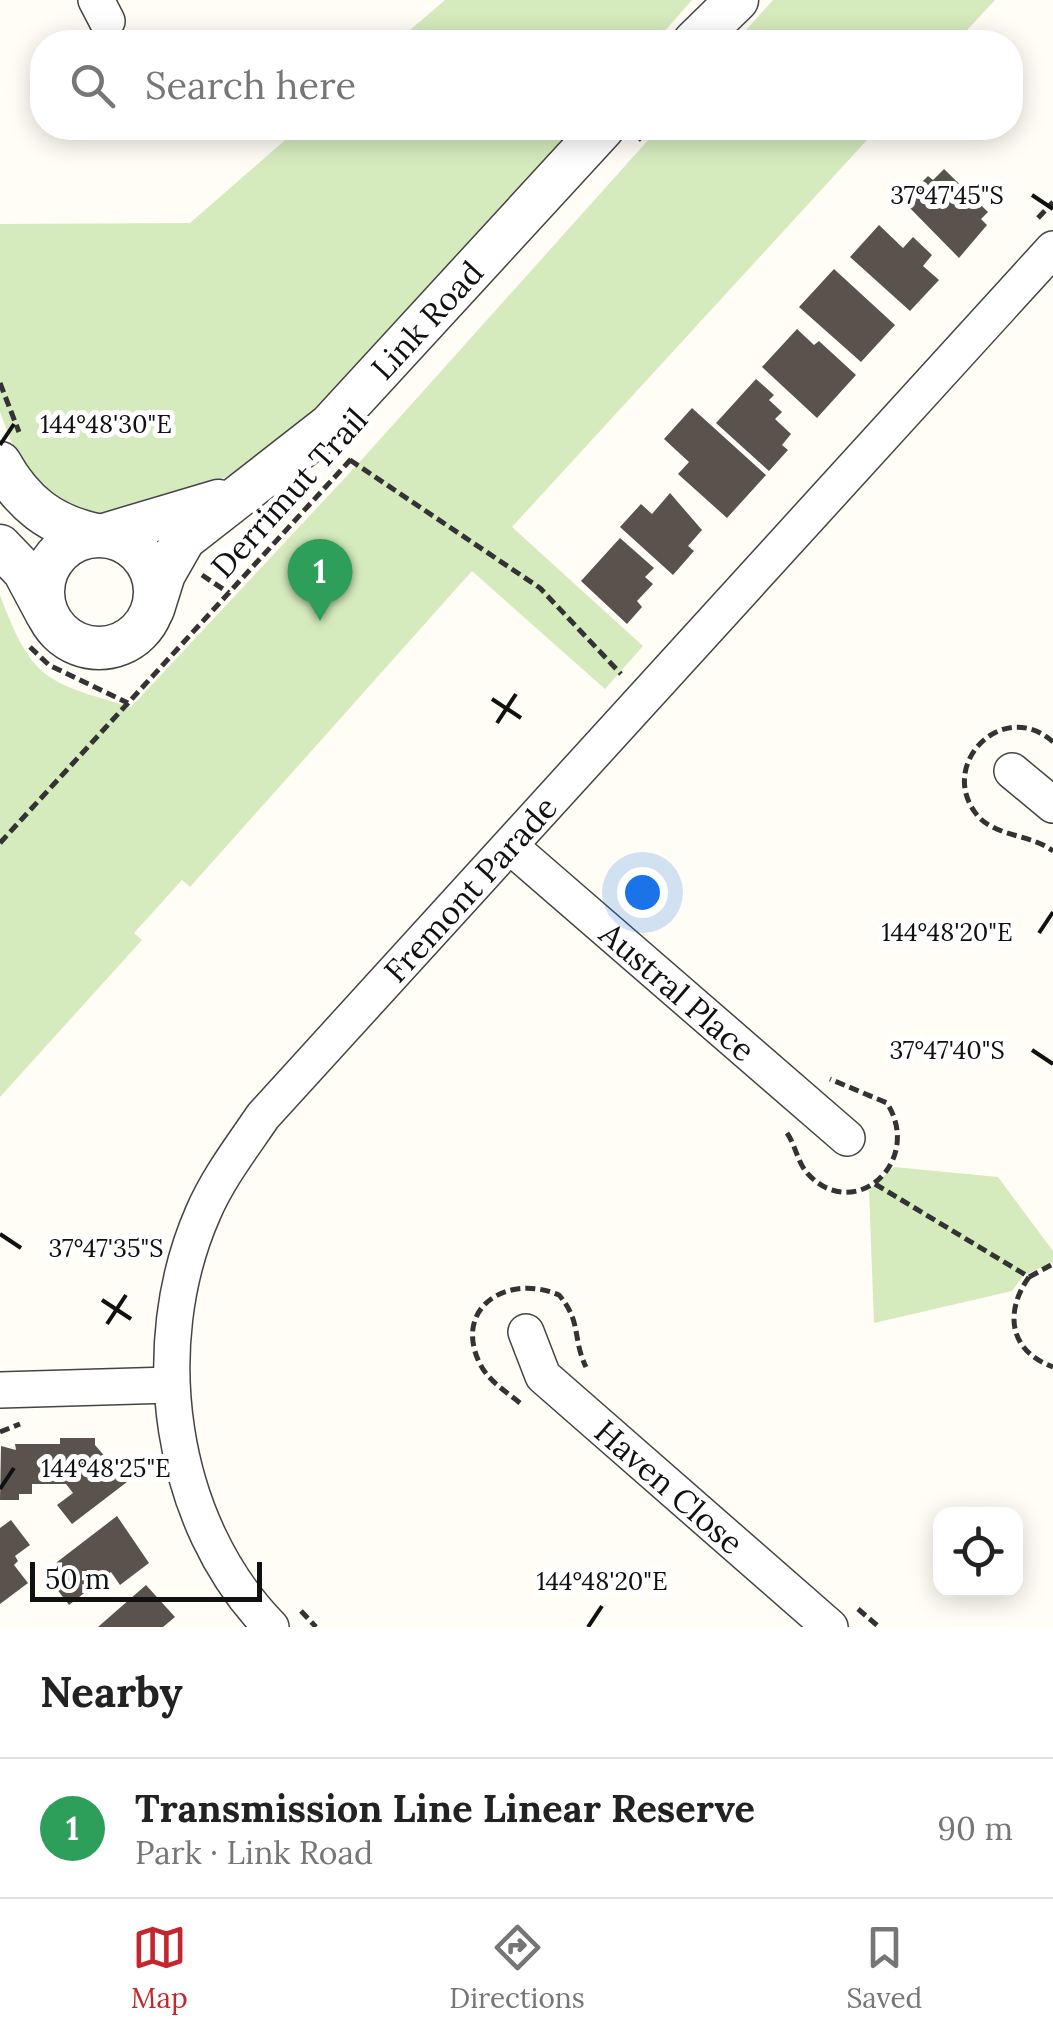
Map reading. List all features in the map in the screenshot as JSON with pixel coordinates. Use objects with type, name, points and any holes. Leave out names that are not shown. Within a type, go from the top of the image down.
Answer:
[{"type":"street","points":[[678,30],[702,0]]},
{"type":"street","points":[[706,30],[737,0]]},
{"type":"street","name":"Link Road","points":[[153,609],[177,549],[234,496],[278,469],[330,424],[615,140]]},
{"type":"street","name":"Fremont Parade","points":[[282,1616],[218,1551],[188,1482],[170,1385],[174,1326],[187,1257],[203,1212],[226,1170],[263,1116],[1053,249]]},
{"type":"street","points":[[0,464],[37,510],[54,522],[132,546],[146,560],[156,589],[153,609],[136,635],[107,648],[38,630]]},
{"type":"street","name":"Link Road","points":[[100,535],[234,496]]},
{"type":"street","points":[[38,630],[42,588],[51,562],[70,543],[100,535]]},
{"type":"street","points":[[0,546],[24,571],[38,630]]},
{"type":"street","points":[[1012,771],[1053,805]]},
{"type":"street","name":"Austral Place","points":[[510,846],[847,1138]]},
{"type":"street","name":"Haven Close","points":[[526,1332],[543,1376],[830,1627]]},
{"type":"street","points":[[0,1390],[170,1385]]},
{"type":"path","name":"Derrimut Trail","points":[[0,843],[363,445]]},
{"type":"path","points":[[350,460],[540,588],[644,700]]},
{"type":"path","points":[[38,630],[49,666],[128,703]]},
{"type":"path","points":[[874,1184],[1029,1276]]},
{"type":"path","points":[[1053,1264],[1029,1276],[1011,1316],[1015,1336],[1026,1352],[1053,1367]]},
{"type":"path","points":[[282,1616],[316,1627]]},
{"type":"green space","points":[[445,0],[692,0],[666,30],[410,30]]},
{"type":"green space","points":[[773,0],[995,0],[967,30],[746,30]]},
{"type":"green space","points":[[285,140],[568,140],[347,381],[272,447],[232,474],[187,495],[137,510],[82,517],[36,482],[11,441],[0,412],[0,224],[190,223]]},
{"type":"green space","points":[[648,140],[867,140],[512,527],[643,646],[605,689],[472,571],[190,887],[182,880],[134,933],[142,940],[0,1097],[0,595],[22,645],[46,674],[79,691],[131,707],[357,465]]},
{"type":"green space","points":[[894,1167],[998,1177],[1053,1251],[1053,1262],[1023,1276],[1012,1291],[874,1323],[869,1190]]},
{"type":"building","points":[[944,169],[988,212],[981,219],[987,225],[959,258],[903,201],[928,176],[933,180]]},
{"type":"building","points":[[879,225],[903,248],[913,237],[932,255],[923,266],[939,280],[910,311],[850,257]]},
{"type":"building","points":[[834,269],[895,325],[861,362],[799,307]]},
{"type":"building","points":[[797,329],[814,345],[819,341],[856,375],[817,418],[762,367]]},
{"type":"building","points":[[756,379],[774,395],[769,400],[782,412],[775,419],[791,434],[782,445],[788,450],[769,471],[716,423]]},
{"type":"building","points":[[692,408],[766,475],[727,518],[678,474],[689,462],[664,439]]},
{"type":"building","points":[[670,493],[702,530],[688,546],[694,551],[673,575],[620,527],[641,504],[652,514]]},
{"type":"building","points":[[620,538],[654,568],[645,577],[653,584],[637,601],[642,607],[627,624],[581,581]]},
{"type":"building","points":[[60,1438],[95,1438],[95,1445],[127,1482],[72,1524],[57,1505],[73,1493],[66,1484],[32,1484],[32,1494],[19,1494],[19,1500],[0,1500],[1,1446],[16,1450],[15,1444],[60,1444]]},
{"type":"building","points":[[117,1516],[149,1563],[120,1585],[111,1572],[69,1605],[44,1572]]},
{"type":"building","points":[[11,1520],[30,1545],[15,1556],[18,1561],[14,1565],[28,1583],[0,1604],[0,1528]]},
{"type":"building","points":[[146,1585],[175,1617],[163,1627],[98,1627]]},
{"type":"place","name":"Transmission Line Linear Reserve","points":[[320,621]]}]
